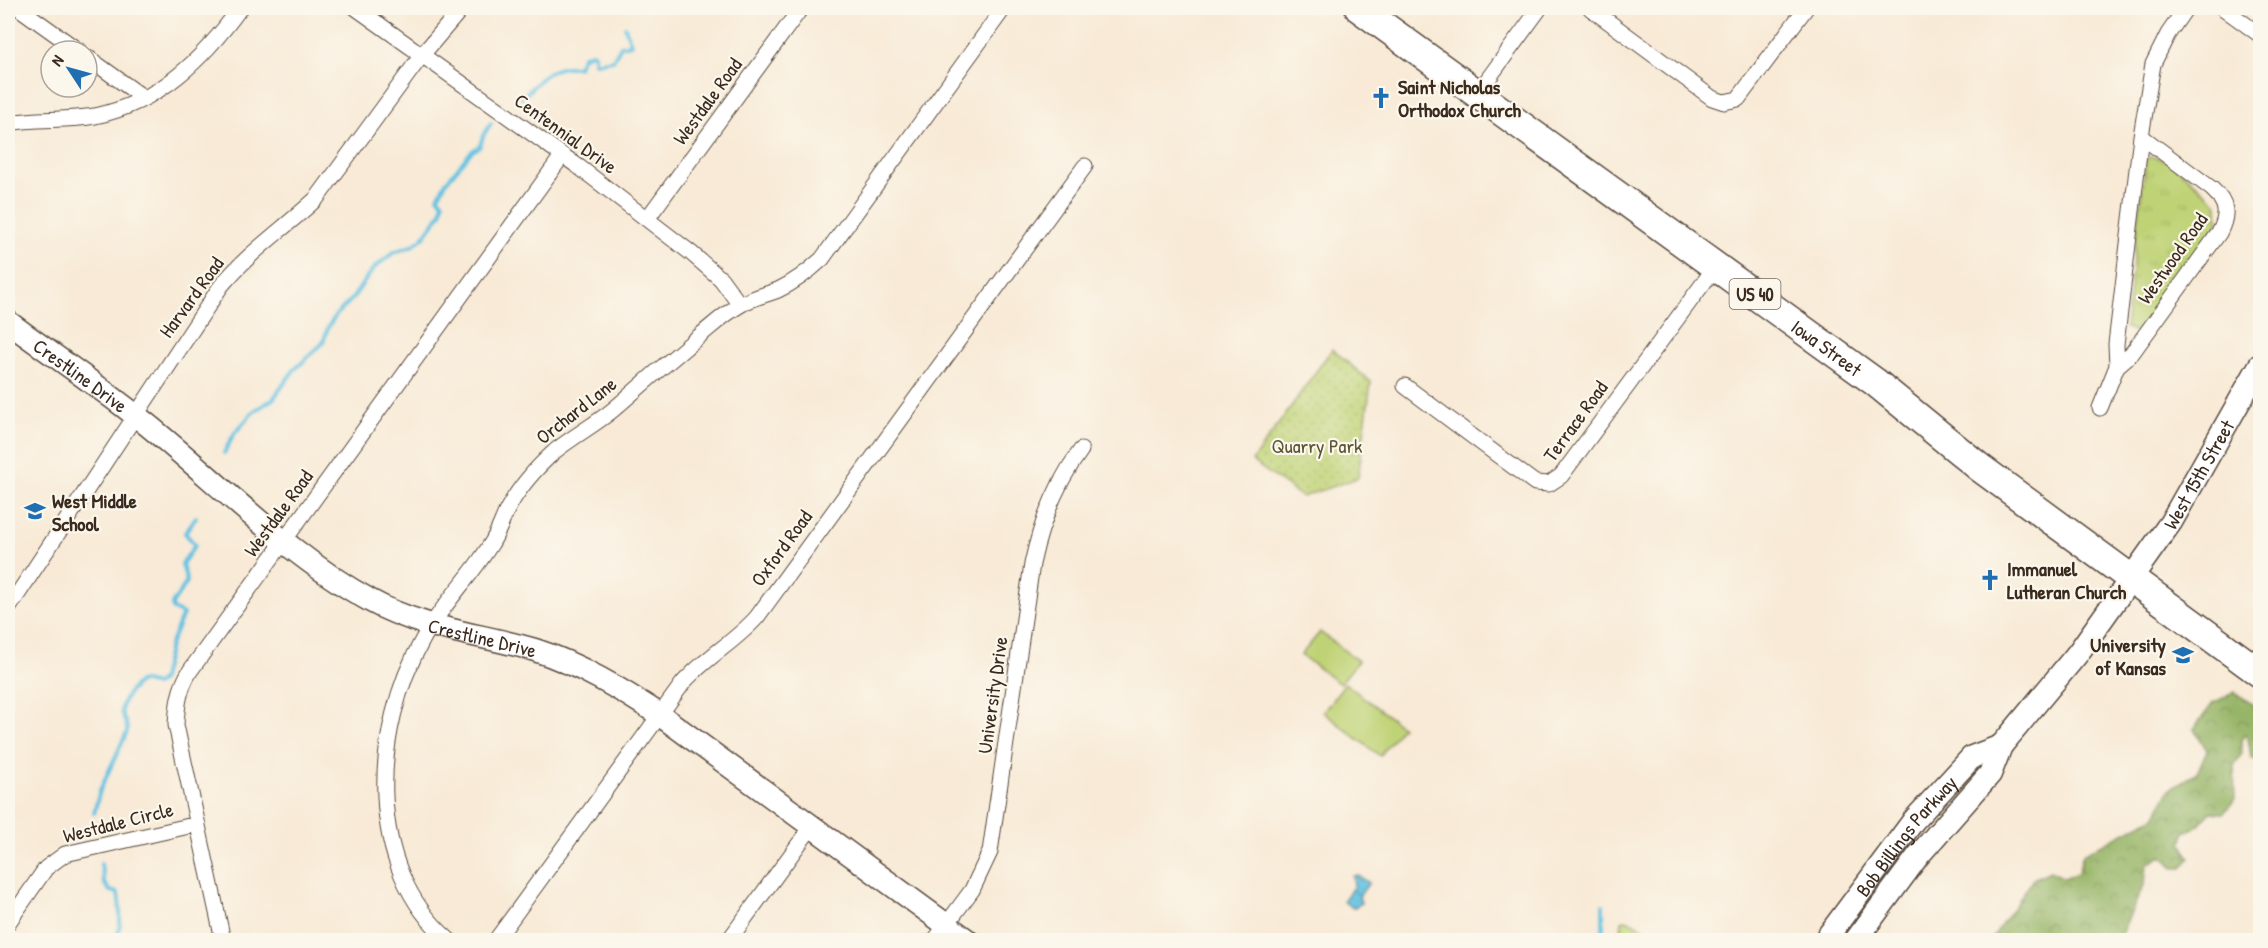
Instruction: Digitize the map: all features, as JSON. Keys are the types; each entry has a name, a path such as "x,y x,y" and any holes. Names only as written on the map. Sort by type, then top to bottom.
{"highway":[{"name":"Iowa Street","path":"1359,8 1875,382 1979,467 2260,673"}],"street":[{"path":"20,8 63,39"},
{"path":"8,123 97,115 144,98 177,79 192,65 219,36 240,8"},
{"name":"Centennial Drive","path":"356,8 647,219 710,269 730,290 740,305"},
{"name":"Harvard Road","path":"8,609 221,286 254,251 317,198 422,55 462,8"},
{"name":"Westdale Road","path":"647,219 801,8"},
{"name":"Orchard Lane","path":"449,940 430,923 408,889 394,856 386,808 386,759 395,709 420,644 490,546 516,494 540,465 556,450 612,410 639,385 740,305 793,282 822,259 1004,8"},
{"path":"1477,94 1540,8"},
{"path":"1590,8 1712,98 1730,101 1738,99 1806,8"},
{"name":"Westwood Road","path":"2100,408 2117,366 2117,331 2141,136 2153,64 2168,34 2186,8"},
{"path":"2223,8 2260,35"},
{"path":"99,66 144,98"},
{"name":"Westwood Road","path":"2117,366 2132,353 2219,233 2226,213 2226,205 2221,197 2141,136"},
{"name":"Westdale Road","path":"223,940 176,725 182,684 562,156"},
{"name":"Oxford Road","path":"496,940 693,672 717,650 747,628 757,617 1085,166"},
{"name":"Terrace Road","path":"1405,386 1535,483 1549,484 1561,476 1716,266"},
{"name":"Crestline Drive","path":"8,322 135,416 284,541 353,591 392,611 433,625 525,648 555,658 631,696 812,826 941,933 967,940"},
{"name":"Westwood Road","path":"2117,331 2136,337 2145,333"},
{"name":"West 15th Street","path":"2131,578 2183,504 2260,365"},
{"name":"University Drive","path":"941,933 972,890 990,852 1038,536 1054,492 1081,450"},
{"name":"Bob Billings Parkway","path":"1856,940 1918,856 1990,774 2001,746 2056,681 2131,578"},
{"name":"Bob Billings Parkway","path":"1825,940 1914,820 1972,757 2001,746"},
{"name":"Westdale Circle","path":"8,923 46,868 65,854 198,824"},
{"path":"729,940 812,826"}],"green space":[{"path":"2146,158 2158,158 2176,168 2218,204 2218,223 2142,328 2133,331 2125,328"},
{"name":"Quarry Park","path":"1332,349 1371,382 1358,478 1302,497 1252,461"},
{"path":"1320,632 1358,661 1340,684 1301,655"},
{"path":"1345,683 1402,727 1380,756 1323,712"},
{"path":"2235,692 2260,710 2260,762 2251,757 2245,734 2241,740 2242,753 2234,766 2235,799 2224,813 2211,812 2197,827 2185,832 2181,843 2190,858 2182,868 2174,868 2162,856 2147,864 2145,883 2118,940 1991,940 2033,879 2050,871 2064,878 2078,873 2083,854 2155,817 2169,790 2197,773 2207,750 2194,729 2213,703"},
{"path":"1624,920 1640,926 1650,940 1620,940"}],"water":[{"path":"1353,876 1359,876 1369,883 1359,896 1361,903 1353,908 1343,901 1354,886"}],"waterway":[{"path":"522,98 546,74 559,68 578,67 583,56 592,53 595,56 595,63 613,60 621,46 631,44 625,27"},
{"path":"224,453 234,434 254,411 273,399 294,370 323,343 328,327 336,315 352,299 373,269 394,252 412,246 423,238 441,213 443,203 438,197 446,182 471,152 480,146 491,123"},
{"path":"94,813 100,790 127,732 127,725 122,714 124,700 141,681 156,685 162,679 170,645 183,614 173,609 172,604 187,582 182,564 195,545 185,533 196,517"},
{"path":"101,864 104,883 110,891 118,893 120,924 115,940"},
{"path":"1603,905 1603,940"}],"place":[{"name":"Saint Nicholas Orthodox Church","path":"1381,98"},
{"name":"West Middle School","path":"35,511"},
{"name":"Immanuel Lutheran Church","path":"1990,580"},
{"name":"University of Kansas","path":"2183,655"}]}
